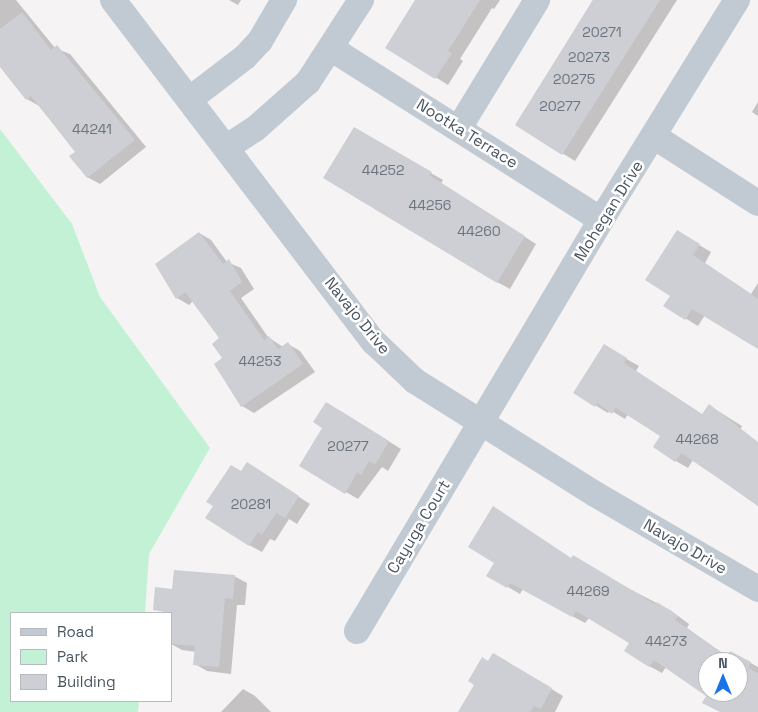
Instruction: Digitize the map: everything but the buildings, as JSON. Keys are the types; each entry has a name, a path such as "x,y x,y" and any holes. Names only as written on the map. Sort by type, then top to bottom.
{"street":[{"name":"Navajo Drive","path":"113,0 374,342 415,381 481,423 758,589"},
{"path":"190,99 245,57 260,41 284,0"},
{"path":"227,147 255,130 308,82 332,50 362,0"},
{"path":"459,128 538,0"},
{"name":"Mohegan Drive","path":"481,423 601,220 655,137 737,0"},
{"name":"Nootka Terrace","path":"332,50 459,128 601,220"},
{"path":"655,137 758,203"},
{"name":"Cayuga Court","path":"357,630 481,423"}],"green space":[{"path":"0,129 72,224 100,297 210,448 149,554 145,612 10,612 10,702 139,702 138,712 0,712"}]}
